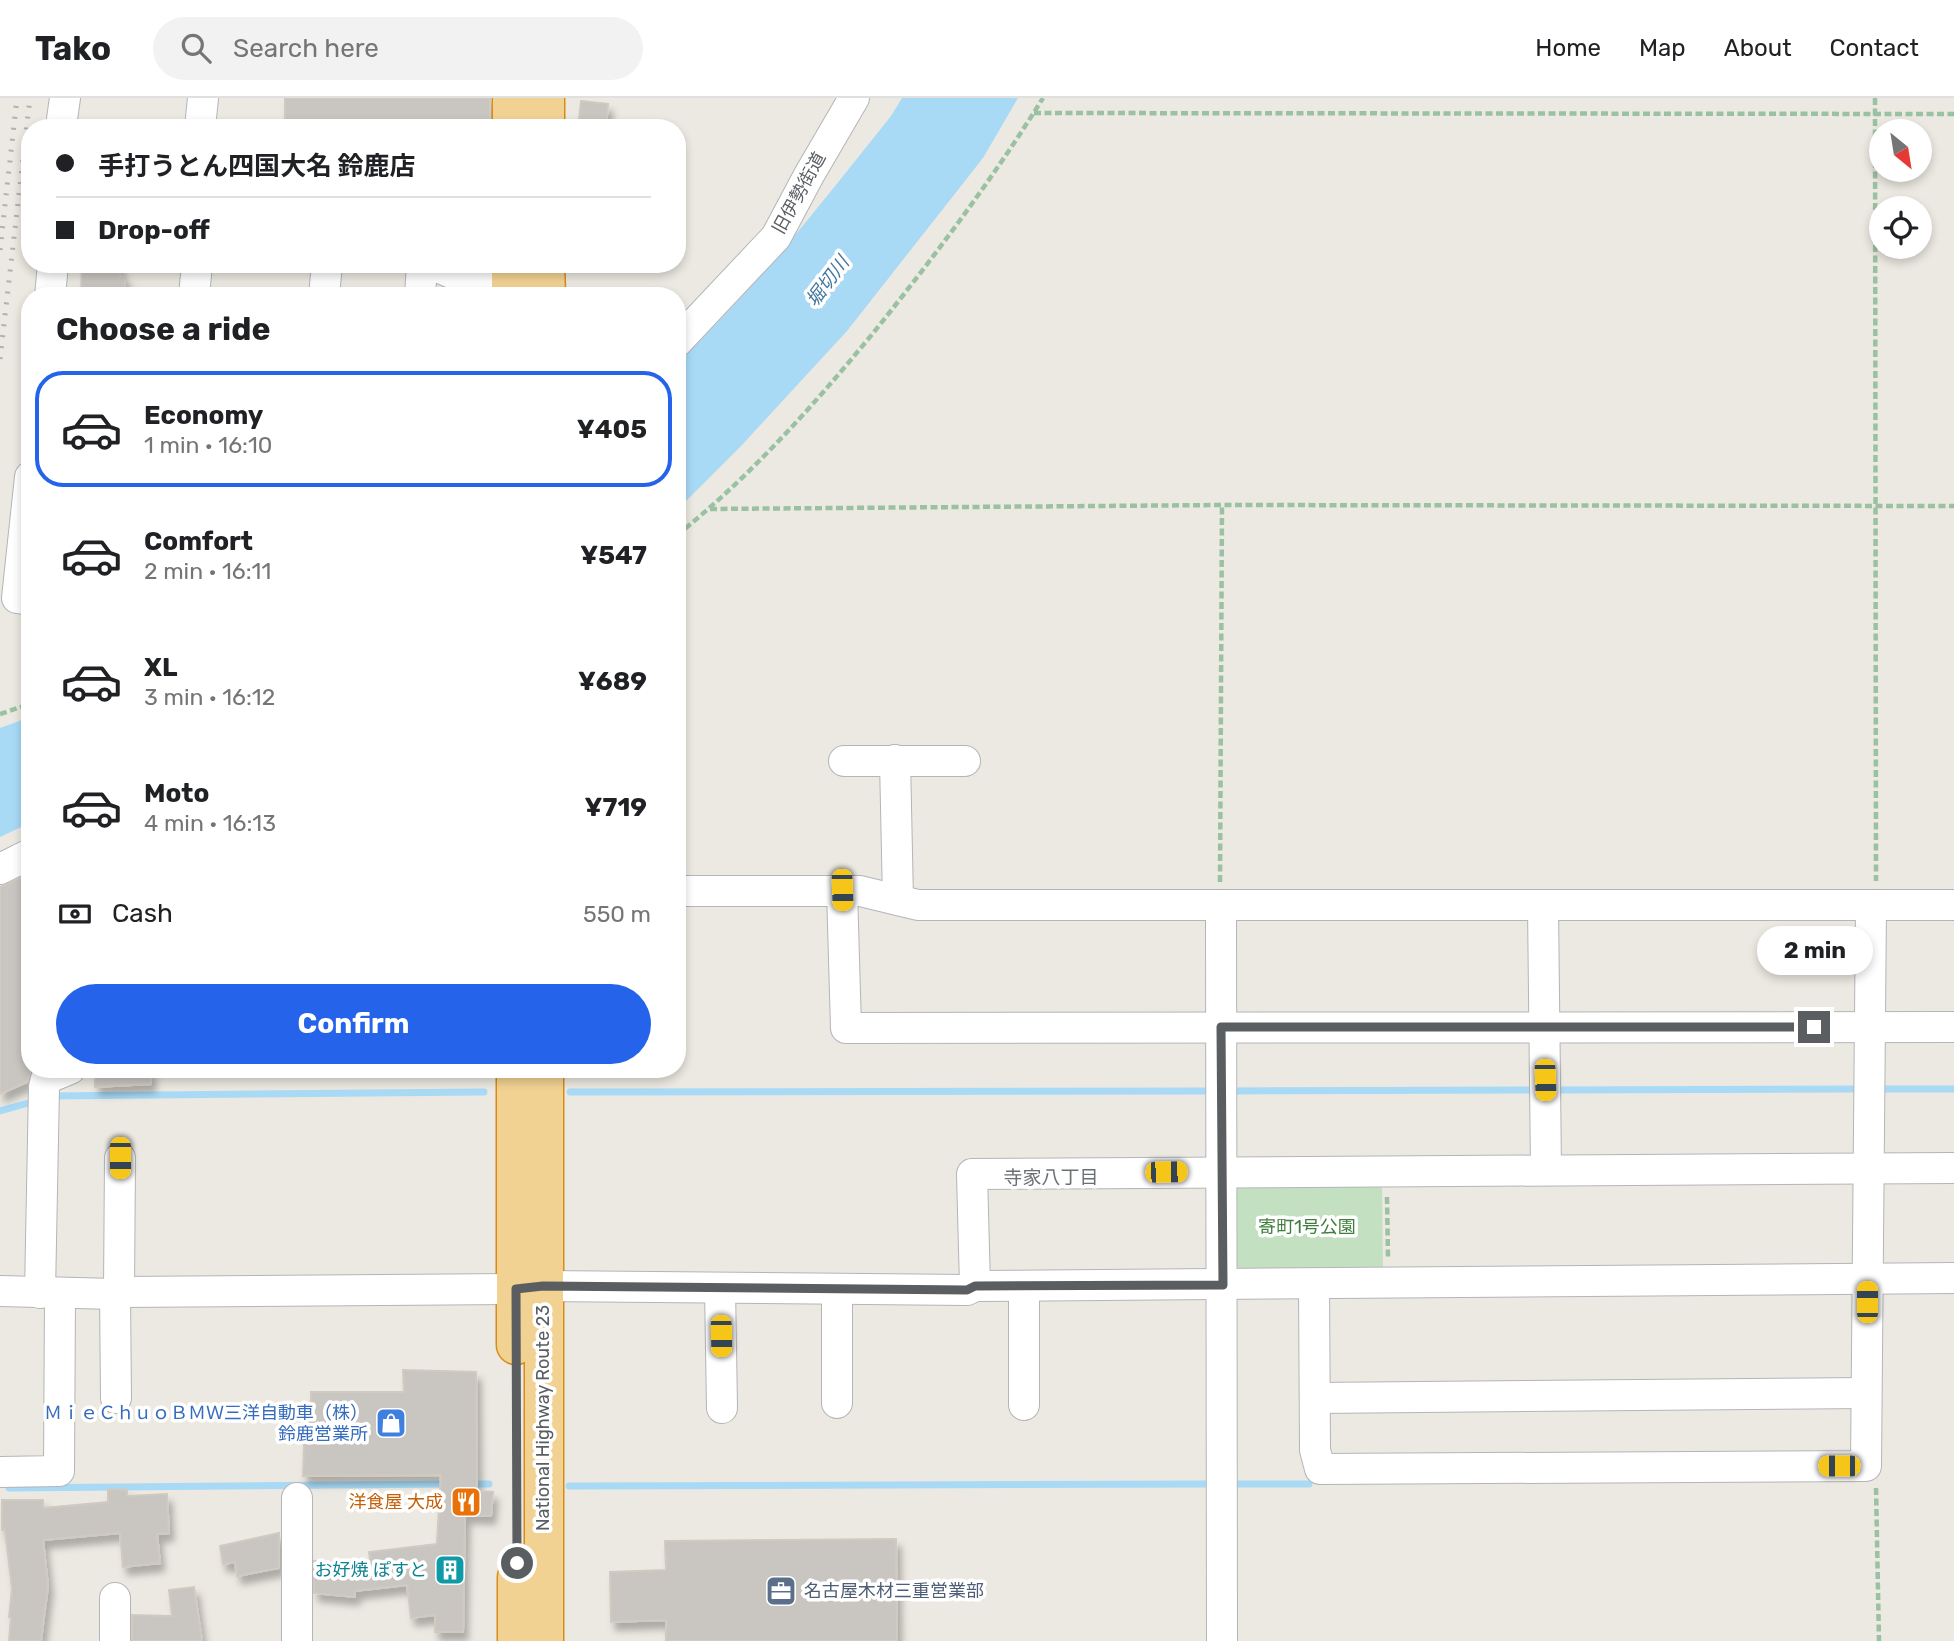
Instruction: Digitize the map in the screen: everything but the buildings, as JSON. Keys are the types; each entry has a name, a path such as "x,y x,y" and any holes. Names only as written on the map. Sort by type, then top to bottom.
{"highway":[{"path":"512,98 512,119"},
{"path":"545,98 545,119"},
{"name":"National Highway Route 23","path":"517,1078 529,1287 544,1641"},
{"name":"National Highway Route 23","path":"517,1641 529,1287 543,1078"}],"street":[{"path":"62,119 65,98"},
{"path":"201,119 203,98"},
{"name":"旧伊勢街道","path":"686,332 776,237 854,98"},
{"path":"441,287 471,274"},
{"path":"21,561 17,598 21,599"},
{"path":"895,760 898,900"},
{"path":"844,761 965,761"},
{"path":"0,869 21,858"},
{"path":"842,890 846,1028 1954,1027"},
{"path":"686,891 860,891 918,905 1954,905"},
{"path":"1221,905 1222,1641"},
{"path":"1314,1284 1315,1450 1320,1469 1866,1466 1868,1027 1874,905"},
{"path":"1543,906 1546,1170"},
{"path":"0,1472 59,1471 44,1098 46,1079 48,1078"},
{"path":"116,1398 120,1158"},
{"path":"975,1286 972,1174 1954,1168"},
{"path":"0,1291 50,1294 529,1287 967,1290 975,1286 1954,1278"},
{"path":"1024,1287 1024,1405"},
{"path":"720,1288 722,1408"},
{"path":"837,1289 837,1403"},
{"path":"1316,1398 1866,1394"},
{"path":"297,1498 297,1641"},
{"path":"115,1598 115,1641"}],"path":[{"path":"686,529 754,468 857,352 934,255 1010,149 1042,98"},
{"path":"1874,905 1875,98"},
{"path":"1034,113 1954,114"},
{"path":"710,509 1222,505 1954,506"},
{"path":"1221,905 1222,505"},
{"path":"0,714 21,707"},
{"path":"1387,1171 1388,1284"},
{"path":"1866,1466 1876,1474 1879,1641"}],"green space":[{"name":"寄町1号公園","path":"1242,1179 1382,1180 1383,1274 1243,1273 1232,1260 1230,1192"}],"water":[{"name":"堀切川","path":"902,98 1018,98 983,158 847,331 742,445 686,501 686,354 734,305 788,243 891,116"},
{"path":"21,720 21,827 0,837 0,728"}],"waterway":[{"path":"1552,1090 1862,1089"},
{"path":"1878,1089 1954,1089"},
{"path":"1227,1091 1537,1090"},
{"path":"570,1092 1215,1091"},
{"path":"51,1096 484,1092"},
{"path":"0,1111 36,1101"},
{"path":"9,1488 450,1484"},
{"path":"468,1484 489,1484"},
{"path":"569,1486 1213,1484"},
{"path":"1229,1484 1309,1484"}],"railway":[{"path":"0,250 17,98"},
{"path":"28,119 30,98"},
{"path":"0,359 21,176"}],"place":[{"name":"ＭｉｅＣｈｕｏＢＭＷ三洋自動車（株） 鈴鹿営業所","path":"391,1423"},
{"name":"洋食屋 大成","path":"466,1502"},
{"name":"お好焼 ぽすと","path":"450,1570"},
{"name":"名古屋木材三重営業部","path":"781,1591"}],"district":[{"name":"寺家八丁目","path":"1051,1177"}],"route":[{"path":"517,1563 516,1289 543,1286 967,1290 975,1286 1223,1285 1221,1027 1814,1027"}]}
